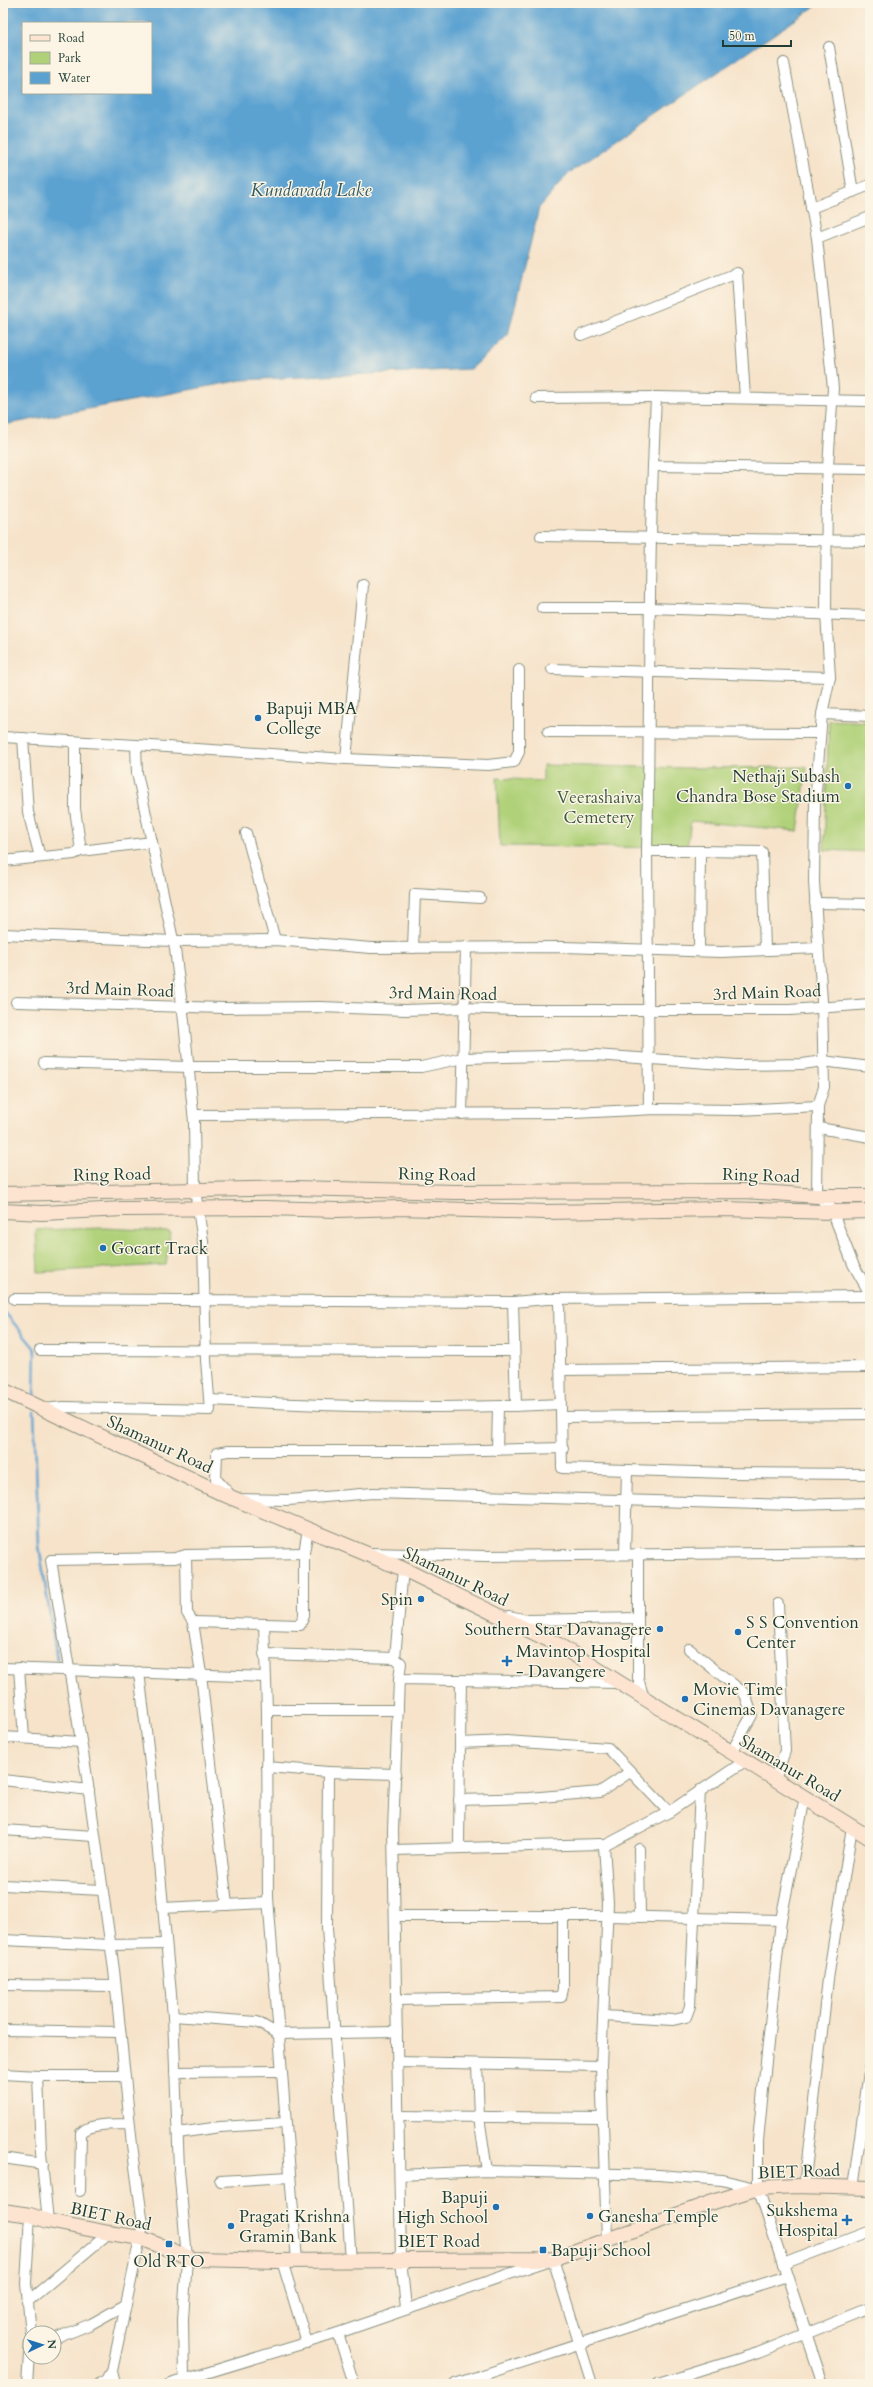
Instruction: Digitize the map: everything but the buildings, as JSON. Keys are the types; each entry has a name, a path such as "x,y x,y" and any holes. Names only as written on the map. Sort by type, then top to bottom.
{"main road":[{"name":"Ring Road","path":"3,1194 294,1188 455,1192 648,1193 704,1191 817,1196 870,1196"},
{"name":"Ring Road","path":"3,1212 400,1208 546,1212 722,1209 832,1212 870,1211"},
{"name":"Shamanur Road","path":"3,1390 234,1499 402,1569 490,1613 557,1644 870,1838"},
{"name":"BIET Road","path":"3,2211 30,2215 48,2221 141,2238 187,2258 282,2261 553,2259 607,2239 758,2188 797,2186 804,2188 870,2188"}],"street":[{"path":"829,47 853,192"},
{"path":"14,1299 513,1302 870,1295 853,1264 830,1206 817,1196 819,1128 818,1106 824,1087 822,1006 815,903 815,804 822,714 830,677 826,614 828,539 827,467 833,388 817,238 784,63"},
{"path":"811,208 870,185"},
{"path":"817,238 870,217"},
{"path":"581,336 737,273 745,398"},
{"path":"536,398 656,397 870,401"},
{"path":"649,1110 647,850 650,732 650,538 656,397"},
{"path":"653,466 827,467 870,469"},
{"path":"541,536 828,539 870,541"},
{"path":"346,760 363,585"},
{"path":"542,608 650,608 870,616"},
{"path":"552,669 650,670 830,677"},
{"path":"3,737 346,760 488,765 514,762 519,752 519,670"},
{"path":"822,714 870,716"},
{"path":"548,732 820,733"},
{"path":"23,738 28,812 40,857"},
{"path":"75,742 75,809 81,851"},
{"path":"38,1406 210,1410 206,1350 203,1242 196,1210 194,1115 189,1067 174,941 137,773 136,746"},
{"path":"246,833 275,940"},
{"path":"3,861 74,854 81,851 152,842"},
{"path":"647,850 762,852 765,950"},
{"path":"699,951 700,851"},
{"path":"413,948 415,894 480,898"},
{"path":"815,903 870,904"},
{"path":"3,934 174,941 275,940 370,948 466,947 699,951 818,948"},
{"path":"462,1114 466,947"},
{"name":"3rd Main Road","path":"16,1002 182,1007 406,1010 465,1008 512,1010 790,1010 822,1006 870,1004"},
{"path":"44,1064 189,1067 421,1067 463,1058 596,1055 737,1065 803,1064 823,1061 870,1067"},
{"path":"194,1115 574,1113 649,1110 738,1110 818,1106"},
{"path":"819,1128 870,1137"},
{"path":"559,1300 561,1370 560,1404 563,1448 562,1468 870,1474"},
{"path":"513,1302 516,1406"},
{"path":"40,1350 514,1352"},
{"path":"561,1370 870,1367"},
{"path":"210,1400 319,1405 498,1407 560,1404"},
{"path":"497,1450 498,1407"},
{"path":"562,1417 870,1414"},
{"path":"563,1448 497,1450 228,1451 217,1453 216,1479 234,1499 288,1500 373,1493 627,1499 792,1505 870,1503"},
{"path":"625,1554 627,1470"},
{"path":"193,1622 300,1625 304,1616 304,1553 308,1529"},
{"path":"361,1552 485,1556 870,1552"},
{"path":"98,2384 107,2380 112,2371 143,2224 124,2076 110,1945 81,1742 51,1560 175,1558 186,1555 304,1553"},
{"path":"638,1554 638,1678 644,1699"},
{"path":"186,1555 187,1614 193,1622 201,1674 227,1904"},
{"path":"395,1658 402,1569"},
{"path":"775,1779 785,1751 778,1604"},
{"path":"490,1613 527,1620 638,1618"},
{"path":"264,1624 267,1710 268,1902 280,2071 297,2261"},
{"path":"689,1649 745,1694 752,1715 731,1753"},
{"path":"264,1654 395,1658 401,1663 399,1679 394,1850 401,2259 406,2308"},
{"path":"3,1668 265,1677"},
{"path":"19,1668 24,1738"},
{"path":"139,1672 150,1764 173,2016 178,2133 187,2258 183,2320 184,2380"},
{"path":"399,1679 618,1683"},
{"path":"459,1848 461,1681"},
{"path":"267,1710 398,1710"},
{"path":"3,1737 81,1742"},
{"path":"460,1743 506,1741 608,1748 669,1812"},
{"path":"394,1850 600,1844 604,1846 669,1812 745,1761"},
{"path":"267,1768 396,1774"},
{"path":"328,1772 327,1928 351,2261"},
{"path":"460,1800 529,1798 600,1792 630,1772"},
{"path":"3,1780 88,1790"},
{"path":"603,2016 673,2020 686,2017 690,2006 700,1790"},
{"path":"806,1797 781,1920 762,2090 758,2141 758,2188 823,2384"},
{"path":"804,2188 828,1979 852,1827"},
{"path":"3,1830 94,1836"},
{"path":"604,1846 608,1916 601,2066 607,2239"},
{"path":"638,1849 640,1917"},
{"path":"3,1886 102,1890"},
{"path":"162,1908 268,1902"},
{"path":"395,1916 608,1916 781,1920"},
{"path":"396,2000 561,1997 563,1989 563,1916"},
{"path":"3,1940 110,1945 166,1944"},
{"path":"3,1985 115,1986"},
{"path":"173,2016 257,2022 278,2034 397,2032"},
{"path":"3,2030 119,2032"},
{"path":"397,2062 601,2066"},
{"path":"477,2064 479,2117 487,2171"},
{"path":"853,2188 870,2064"},
{"path":"175,2072 280,2071"},
{"path":"3,2074 38,2076 124,2076"},
{"path":"38,2076 48,2221"},
{"path":"398,2116 602,2118"},
{"path":"178,2133 220,2127 285,2123"},
{"path":"80,2191 81,2133 85,2129 92,2127 130,2124"},
{"path":"3,2158 43,2164"},
{"path":"400,2175 487,2171 604,2175 659,2175 722,2180 758,2188"},
{"path":"220,2181 290,2177"},
{"path":"30,2215 27,2302 30,2325"},
{"path":"783,2264 870,2231"},
{"path":"27,2302 109,2233"},
{"path":"170,2384 308,2343 406,2308 553,2259 592,2384"},
{"path":"282,2261 308,2343"},
{"path":"455,2384 787,2276"},
{"path":"62,2336 91,2324 125,2306"},
{"path":"658,2384 758,2352 870,2308"},
{"path":"338,2333 354,2384"},
{"path":"27,2384 28,2365"},
{"path":"112,2371 115,2384"}],"green space":[{"name":"Nethaji Subash Chandra Bose Stadium","path":"829,720 870,722 870,852 824,850"},
{"name":"Veerashaiva Cemetery","path":"543,765 690,768 807,767 798,831 691,821 687,848 500,846 497,778 543,781"},
{"name":"Gocart Track","path":"104,1228 170,1231 166,1265 38,1272 36,1230"}],"water":[{"name":"Kundavada Lake","path":"3,3 820,3 568,174 539,208 508,335 471,369 242,380 3,425"}],"waterway":[{"path":"3,1310 35,1349 34,1400"},
{"path":"34,1411 39,1546 57,1659"}],"place":[{"name":"Bapuji MBA College","path":"258,718"},
{"name":"Nethaji Subash Chandra Bose Stadium","path":"848,786"},
{"name":"Gocart Track","path":"103,1248"},
{"name":"Spin","path":"421,1599"},
{"name":"Southern Star Davanagere","path":"660,1629"},
{"name":"S S Convention Center","path":"738,1632"},
{"name":"Mavintop Hospital - Davangere","path":"507,1661"},
{"name":"Movie Time Cinemas Davanagere","path":"685,1699"},
{"name":"Bapuji High School","path":"496,2207"},
{"name":"Ganesha Temple","path":"590,2216"},
{"name":"Sukshema Hospital","path":"847,2220"},
{"name":"Pragati Krishna Gramin Bank","path":"231,2226"},
{"name":"Old RTO","path":"169,2244"},
{"name":"Bapuji School","path":"543,2250"}]}
